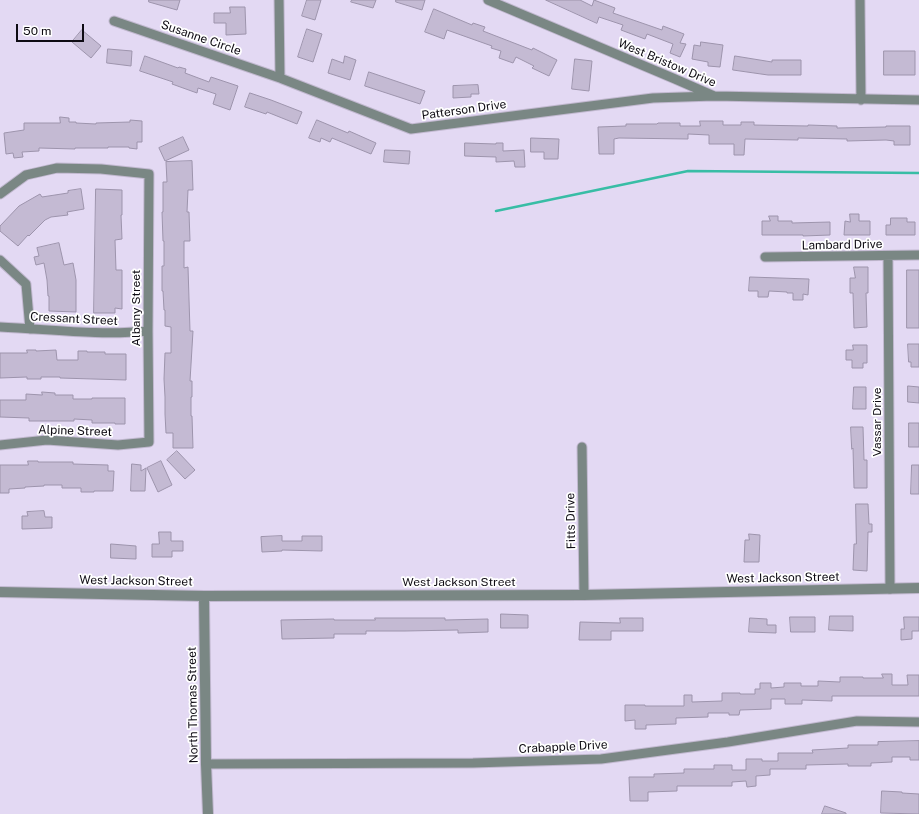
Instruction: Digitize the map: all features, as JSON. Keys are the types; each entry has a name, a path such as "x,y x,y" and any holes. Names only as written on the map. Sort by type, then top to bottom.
{"street":[{"path":"279,0 280,78"},
{"name":"West Bristow Drive","path":"488,0 714,96 919,100"},
{"path":"860,0 861,100"},
{"name":"Susanne Circle","path":"114,21 280,78"},
{"name":"Patterson Drive","path":"280,78 411,129 653,98 714,96"},
{"name":"Albany Street","path":"0,194 26,175 57,168 101,169 149,174 149,442"},
{"name":"Lambard Drive","path":"765,257 919,255"},
{"name":"Vassar Drive","path":"888,256 890,589"},
{"path":"0,260 26,284 30,328"},
{"name":"Cressant Street","path":"0,327 88,333 127,333 148,331"},
{"name":"Alpine Street","path":"0,445 47,440 118,445 149,442"},
{"name":"Fitts Drive","path":"582,447 584,595"},
{"name":"West Jackson Street","path":"0,592 204,596 584,595 919,588"},
{"name":"North Thomas Street","path":"204,596 208,814"},
{"name":"Crabapple Drive","path":"206,764 473,763 601,759 728,742 857,721 919,722"}],"building":[{"path":"149,0 180,0 177,10 149,2"},
{"path":"307,0 321,0 315,20 302,16"},
{"path":"352,0 376,0 373,8 351,2"},
{"path":"396,0 425,0 422,10 396,2"},
{"path":"546,0 580,0 592,6 594,0 615,8 613,13 662,30 663,26 684,34 680,43 686,44 680,57 670,53 673,44 647,34 645,39 621,30 623,25 599,17 597,23"},
{"path":"230,7 245,7 246,34 226,35 226,23 214,23 214,13 230,13"},
{"path":"434,9 472,25 473,23 485,27 483,31 532,50 533,48 557,60 549,76 532,68 534,66 516,57 513,63 499,58 501,51 491,48 492,46 447,30 444,39 425,32"},
{"path":"307,29 322,34 313,62 298,57"},
{"path":"82,30 101,46 91,58 72,42"},
{"path":"701,42 723,45 720,67 708,66 708,62 692,59 694,45 700,46"},
{"path":"108,49 132,51 131,66 107,63"},
{"path":"884,51 915,51 915,75 884,75"},
{"path":"145,56 178,68 186,69 185,73 209,82 211,77 238,86 230,110 213,104 216,94 198,88 197,93 172,84 173,82 140,71"},
{"path":"345,56 356,60 350,80 328,73 332,59 343,63"},
{"path":"735,56 772,62 772,60 801,60 801,75 768,75 733,70"},
{"path":"575,59 592,61 589,91 572,89"},
{"path":"369,72 425,91 420,104 365,86"},
{"path":"478,85 479,94 471,94 471,97 453,98 453,86"},
{"path":"250,93 302,112 297,124 267,112 266,114 245,107"},
{"path":"60,117 69,118 69,122 96,124 130,122 130,120 142,121 142,142 137,142 137,149 129,147 75,149 39,148 39,151 22,152 23,157 14,158 13,153 6,154 4,133 24,130 24,123 60,123"},
{"path":"317,120 348,133 349,131 376,143 371,154 332,138 330,142 321,138 320,142 309,138"},
{"path":"700,121 723,121 723,125 741,125 741,122 754,122 754,125 837,126 837,128 910,126 910,145 894,145 894,141 886,140 847,141 847,139 798,138 798,140 745,139 744,155 734,155 734,144 709,144 709,135 688,134 688,139 614,139 614,154 599,154 598,127 658,123 680,123 680,126 700,126"},
{"path":"183,137 189,150 165,161 159,148"},
{"path":"531,138 559,139 558,159 544,159 544,152 531,152"},
{"path":"465,143 503,143 503,151 524,150 525,167 515,167 514,161 496,162 496,157 465,156"},
{"path":"385,150 410,151 409,164 384,162"},
{"path":"192,161 193,190 188,190 187,212 189,212 190,241 184,241 184,268 188,267 190,331 193,331 190,381 192,381 191,416 193,448 173,448 173,433 166,433 165,414 165,353 171,353 171,327 165,326 165,310 162,291 162,266 164,266 162,212 163,182 167,182 166,162"},
{"path":"81,189 84,209 67,212 68,215 51,217 45,220 18,246 0,231 0,226 19,206 40,194 42,197 68,193 68,191"},
{"path":"96,189 122,190 122,239 115,240 116,270 122,270 122,309 115,308 115,313 94,313"},
{"path":"850,214 859,214 859,221 870,221 870,235 844,235 845,221 850,222"},
{"path":"769,216 778,216 778,221 792,221 792,223 830,222 830,235 762,235 762,221 770,221"},
{"path":"891,218 907,218 907,222 915,222 915,235 886,235 886,225 890,225"},
{"path":"59,243 64,265 73,263 76,280 76,312 49,311 49,296 44,263 36,265 34,257 39,256 37,248"},
{"path":"854,267 868,267 868,293 866,293 867,327 854,328 853,293 850,293 850,278 855,278"},
{"path":"907,270 919,270 919,328 907,328"},
{"path":"750,277 809,279 808,295 803,294 803,300 793,300 793,293 769,291 768,297 758,297 758,291 749,291"},
{"path":"908,344 919,344 919,367 911,367 911,362 909,362"},
{"path":"853,345 867,345 867,363 863,363 863,368 852,368 852,360 846,360 846,350 853,350"},
{"path":"27,350 56,350 57,360 78,360 78,351 105,352 105,354 126,354 126,380 60,377 41,377 41,379 27,379 27,377 0,378 0,353 27,353"},
{"path":"908,386 919,387 919,403 908,402"},
{"path":"854,387 866,387 866,409 853,409"},
{"path":"42,392 55,393 55,395 73,395 73,399 125,398 125,424 92,423 92,420 74,419 74,421 29,421 29,418 0,417 0,400 26,400 26,394 42,395"},
{"path":"909,423 919,423 919,447 909,447"},
{"path":"851,427 863,427 864,460 867,460 867,488 854,488"},
{"path":"177,451 195,470 185,479 167,460"},
{"path":"28,461 73,462 73,464 108,465 108,471 114,471 113,491 81,492 81,488 62,488 62,485 44,485 9,489 9,493 0,493 0,465 28,465"},
{"path":"161,461 172,485 158,492 147,468"},
{"path":"132,464 141,465 141,471 146,468 145,491 131,491"},
{"path":"912,465 919,465 919,494 911,494"},
{"path":"856,504 868,504 869,524 872,524 872,532 868,532 867,571 853,570 854,544 856,544"},
{"path":"44,511 45,517 52,517 52,528 22,529 22,516 28,516 27,512"},
{"path":"159,532 171,532 171,541 183,541 183,551 172,551 172,557 152,557 152,544 159,544"},
{"path":"749,534 760,535 759,562 744,562 745,540 749,540"},
{"path":"282,536 282,541 302,541 302,536 322,536 322,551 282,550 262,552 261,537"},
{"path":"111,544 136,546 136,559 111,558"},
{"path":"501,614 528,615 528,628 501,628"},
{"path":"830,616 853,616 853,631 829,630"},
{"path":"790,617 815,617 815,632 791,632"},
{"path":"904,617 919,617 919,631 912,631 912,639 901,640 901,629 904,629"},
{"path":"375,618 445,618 445,620 488,619 488,632 458,633 458,630 366,631 366,634 334,634 334,638 282,639 281,620 375,620"},
{"path":"620,618 643,618 643,631 611,631 611,640 579,640 580,622 620,623"},
{"path":"750,618 767,619 767,625 776,625 776,633 749,632"},
{"path":"882,674 892,674 892,685 908,685 907,675 919,675 919,696 832,696 832,701 802,700 802,704 785,704 785,699 771,699 771,709 740,710 739,715 729,715 729,713 708,713 708,717 676,718 676,724 646,725 646,729 635,729 635,720 625,721 625,705 684,706 684,695 692,695 692,702 722,701 722,693 755,694 755,689 760,689 760,683 771,683 771,688 784,687 784,683 801,683 801,686 818,686 818,681 840,682 840,677 883,678"},
{"path":"919,741 919,760 910,760 910,757 892,757 892,762 871,763 871,766 848,766 848,764 806,765 806,769 770,769 770,775 756,776 756,786 747,787 746,781 732,782 732,786 677,786 677,791 648,792 648,801 630,801 629,777 654,777 654,774 684,773 684,769 714,769 714,765 732,765 732,770 746,770 746,759 778,761 778,753 813,753 812,750 848,748 848,745 878,745 878,742"},
{"path":"882,791 919,794 919,814 881,813"},
{"path":"825,806 846,813 846,814 822,814"}],"waterway":[{"path":"496,211 688,171 919,173"}]}
